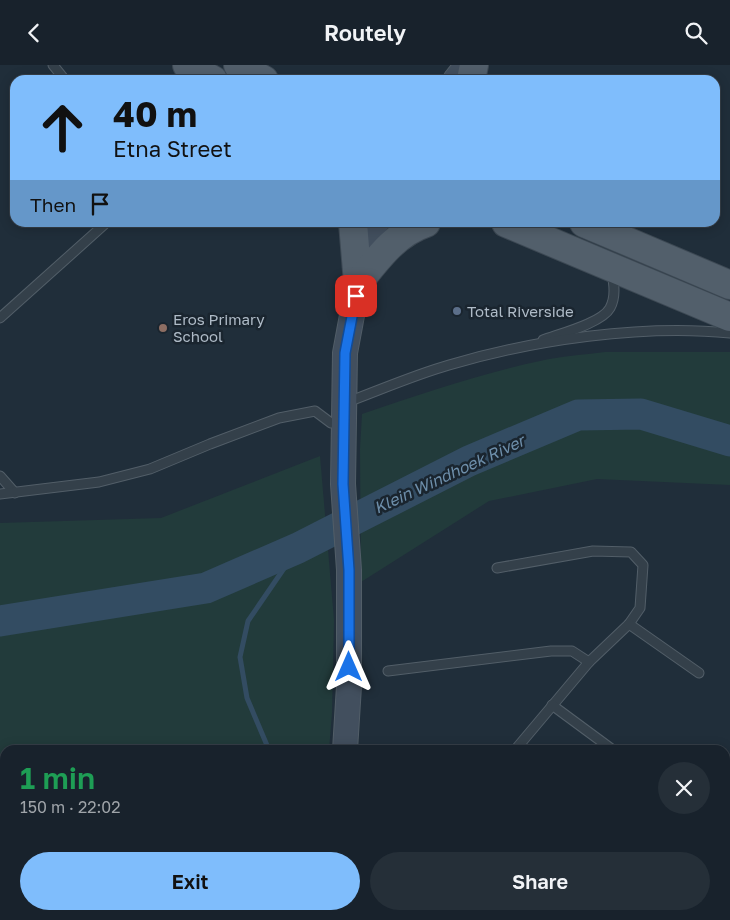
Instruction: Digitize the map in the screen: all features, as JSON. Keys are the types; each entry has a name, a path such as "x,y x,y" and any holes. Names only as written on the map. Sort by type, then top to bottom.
{"main road":[{"path":"187,65 204,75"},
{"path":"238,65 255,75"},
{"path":"353,227 358,283"},
{"path":"358,283 384,250 400,236 418,227"},
{"path":"516,227 730,317"},
{"path":"593,227 730,285"}],"street":[{"path":"458,75 467,65"},
{"path":"345,745 349,687 349,570 343,484 345,353 358,283 375,227"}],"lane":[{"path":"53,65 61,75"},
{"path":"0,318 102,227"},
{"path":"344,403 449,365 528,345 598,319 610,308 615,287 611,267"},
{"path":"528,345 622,333 704,331 730,333"},
{"path":"0,494 99,482 150,469 279,418 315,411 331,423"},
{"path":"0,476 15,493"},
{"path":"497,567 593,551 631,552 642,565 640,608 630,624 589,662 519,745"},
{"path":"630,624 698,673"},
{"path":"388,671 551,651 572,651 589,662"},
{"path":"552,705 606,745"}],"green space":[{"path":"605,352 730,352 730,485 597,479 489,501 361,582 360,449 362,414 450,385 517,366 556,358"},
{"path":"320,456 334,620 329,745 0,745 0,523 161,518"}],"waterway":[{"name":"Klein Windhoek River","path":"0,621 206,588 298,548 469,461 578,415 641,414 730,441"},
{"path":"267,745 247,698 240,657 248,621 298,548"}],"place":[{"name":"Total Riverside","path":"457,311"},
{"name":"Eros Primary School","path":"163,328"}],"route":[{"path":"349,667 349,570 343,484 345,353 356,296"}]}
